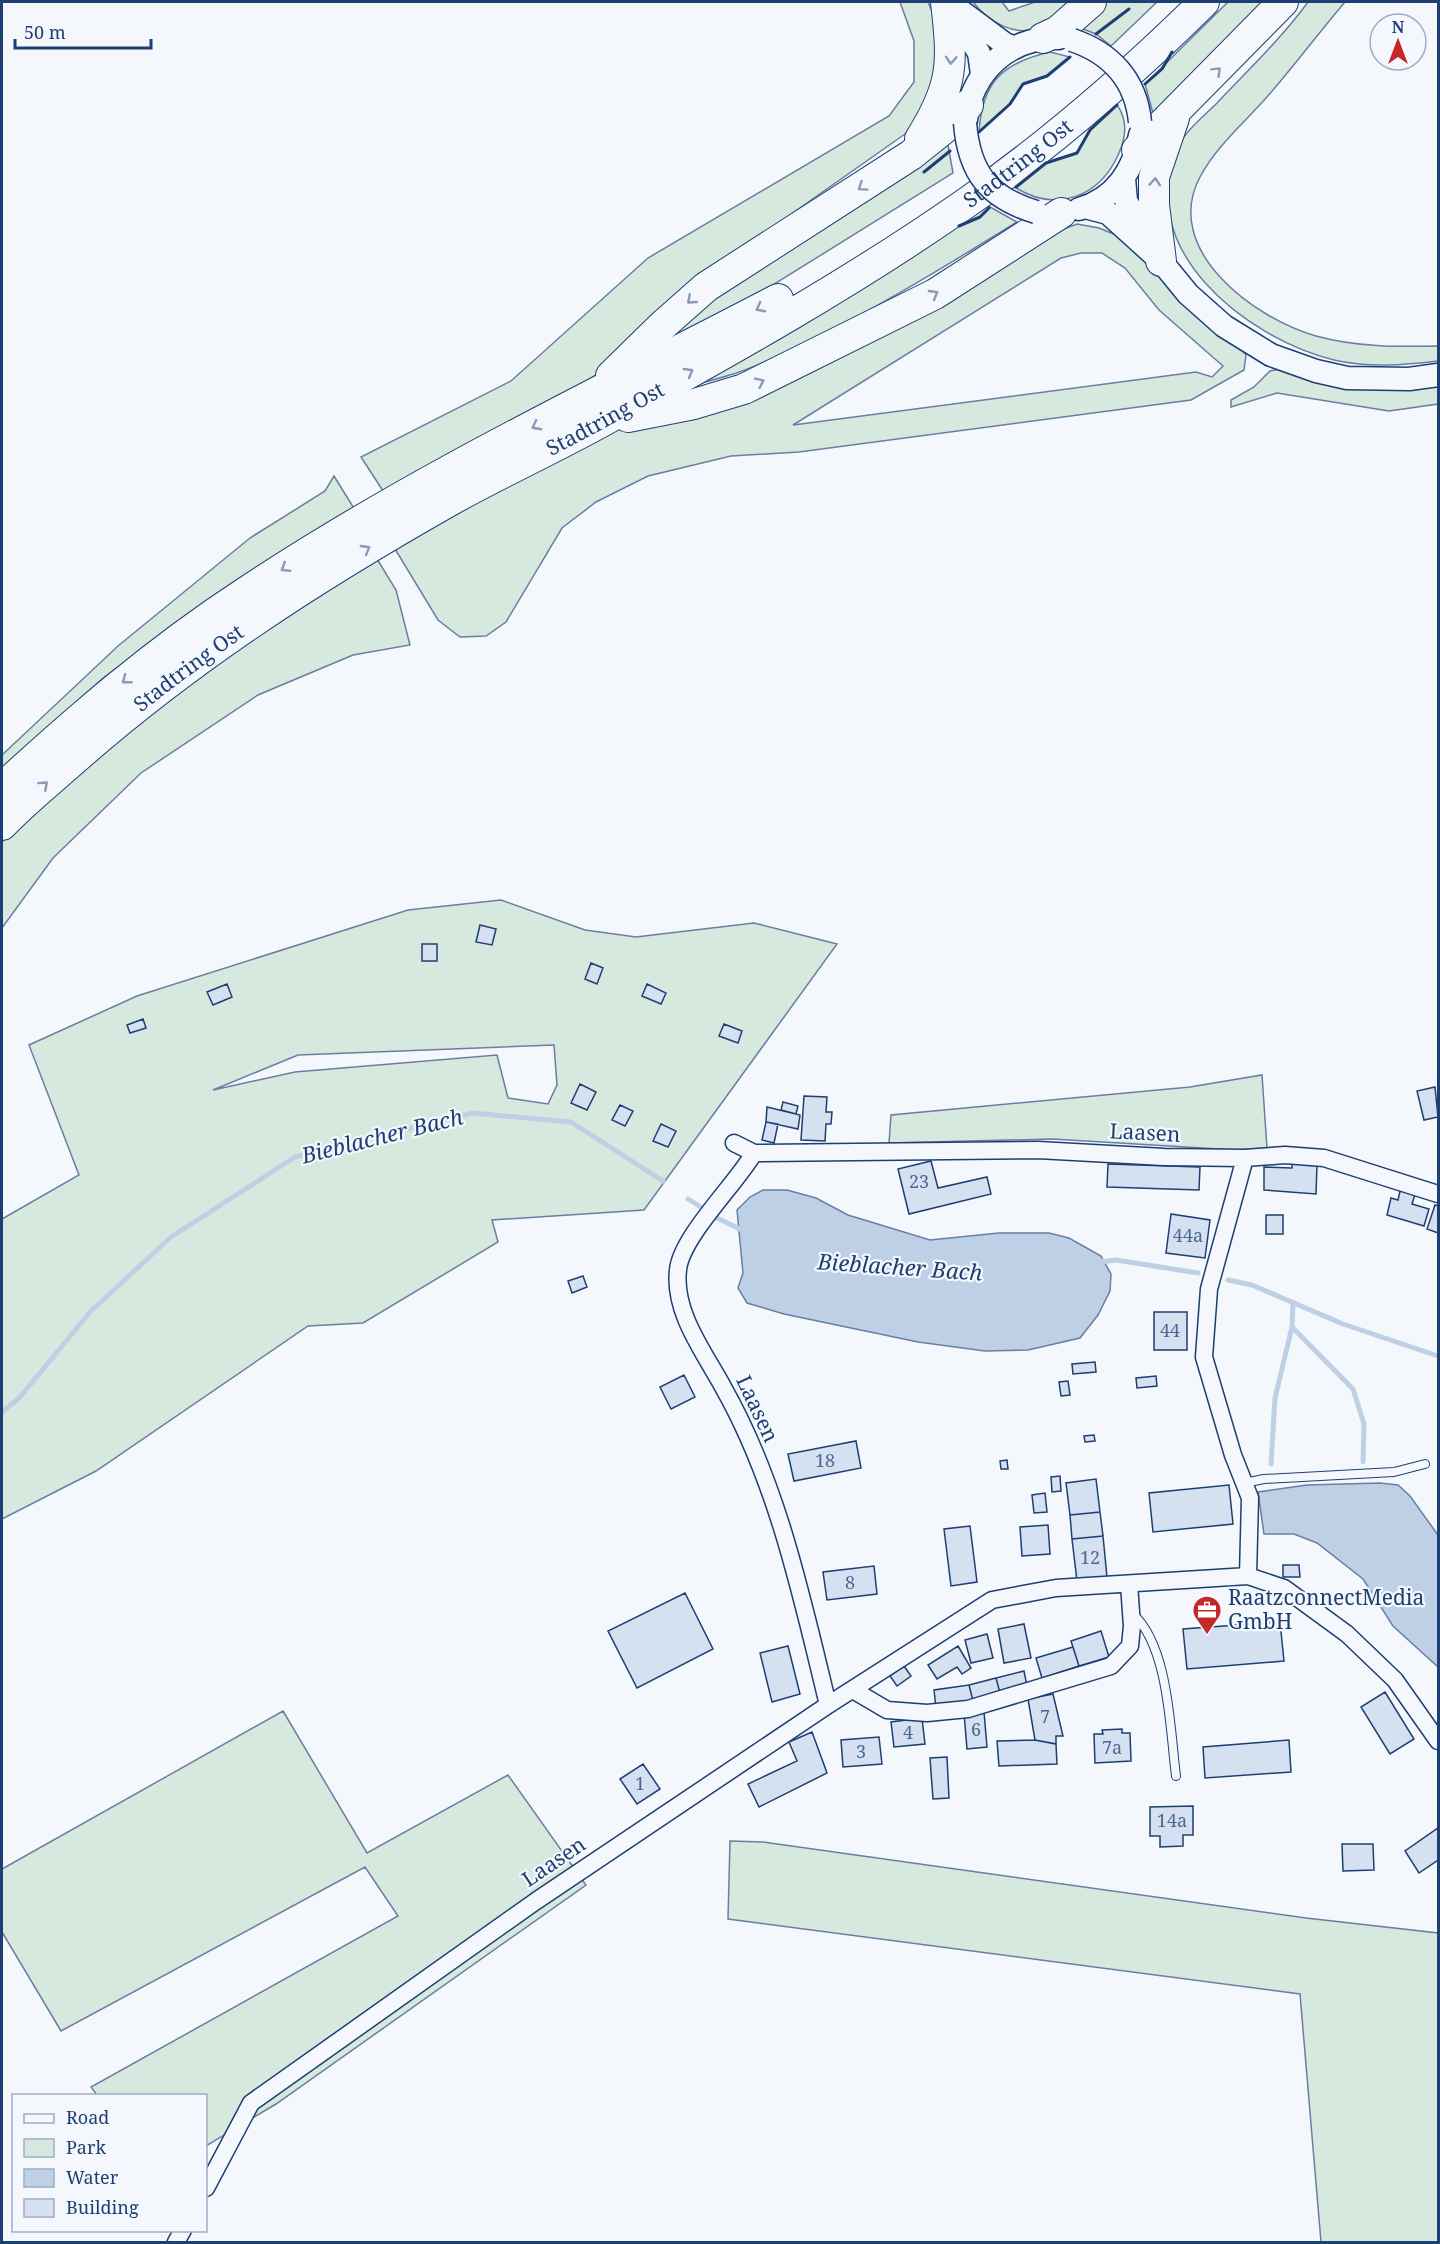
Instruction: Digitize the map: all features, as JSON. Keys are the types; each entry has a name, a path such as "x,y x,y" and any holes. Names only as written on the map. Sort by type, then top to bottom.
{"highway":[{"path":"911,155 938,110 950,74 951,48 947,2"},
{"path":"1058,39 1058,31 1091,2"},
{"name":"Stadtring Ost","path":"2,825 113,724 245,624 349,559 447,503 594,410 879,241 959,187 1046,121 1131,47 1178,2"},
{"name":"Stadtring Ost","path":"2,788 78,718 163,651 243,594 419,488 594,410 820,298 972,199 1135,68 1204,2"},
{"path":"1138,136 1176,113 1283,2"},
{"path":"1161,261 1154,205 1154,177 1176,113"},
{"path":"594,410 663,325 706,287 911,155 956,119 966,114"},
{"path":"594,410 694,404 744,389 935,294 1061,211"}],"main road":[{"path":"947,2 1005,44 1013,47"},
{"path":"947,2 979,53 982,74"},
{"path":"1061,211 1108,196 1124,178 1138,136 1135,95 1120,70 1100,52 1058,39 1013,47 997,58 982,74 966,114 970,155 983,182 1006,201 1061,211 1108,213 1161,261 1188,294 1224,326 1270,355 1316,371 1347,378 1409,379 1438,375"},
{"path":"1124,178 1126,201 1161,261"}],"street":[{"name":"Laasen","path":"734,1143 754,1153 1038,1150 1245,1158 1285,1155 1324,1158 1438,1194"},
{"name":"Laasen","path":"754,1153 687,1248 678,1267 677,1285 685,1315 724,1388 772,1503 798,1582 828,1705"},
{"path":"1245,1158 1209,1289 1204,1357 1250,1498 1248,1576"},
{"name":"Laasen","path":"207,2186 251,2103 536,1901 828,1705 992,1600 1056,1588 1248,1576 1284,1588 1347,1634 1395,1680 1438,1741"},
{"path":"853,1690 887,1710 927,1713 968,1709 1035,1691 1111,1666 1130,1646 1129,1584"}],"lane":[{"path":"1244,1483 1264,1479 1394,1472 1425,1464"},
{"path":"1131,1612 1151,1639 1158,1658 1166,1694 1176,1776"}],"green space":[{"path":"900,2 928,2 939,30 944,52 941,70 934,89 918,118 905,134 753,241 670,305 596,375 538,412 385,494 361,457 511,381 648,258 889,116 914,82 914,41"},
{"path":"973,2 1002,2 1009,11 1035,2 1077,2 1047,24 1023,31 995,22"},
{"path":"1102,2 1157,2 1111,46 1096,34 1075,26"},
{"path":"1228,2 1267,2 1154,117 1145,84"},
{"path":"1308,2 1345,2 1264,101 1225,142 1207,165 1200,177 1191,204 1193,230 1203,255 1220,278 1267,314 1292,327 1331,340 1377,346 1438,346 1438,361 1386,365 1347,363 1300,349 1266,332 1234,310 1206,284 1184,253 1171,220 1168,185 1181,141 1276,42"},
{"path":"1050,52 1070,57 1047,76 1023,84 1010,104 979,132 985,100 998,77 1019,62"},
{"path":"1117,105 1123,117 1125,129 1123,141 1111,168 1101,181 1089,190 1062,200 1031,195 1016,188 1046,163 1077,153 1090,130"},
{"path":"946,134 953,173 731,311 647,356 694,305"},
{"path":"983,203 1017,222 918,282 815,338 745,370 670,391"},
{"path":"1077,224 1099,228 1116,235 1238,345 1246,355 1244,370 1191,400 799,452 731,456 648,476 596,502 562,528 506,622 486,636 460,637 438,620 392,544 617,429 680,417 1045,236","holes":["1081,253 1102,253 1125,268 1159,310 1223,366 1212,377 1196,372 793,425 1061,258"]},
{"path":"1280,369 1319,381 1358,388 1397,390 1438,386 1438,404 1389,411 1277,393 1231,407 1231,400 1254,387 1270,371"},
{"path":"334,476 355,510 188,615 103,678 2,769 2,755 118,646 250,538 325,491"},
{"path":"374,554 396,590 410,645 353,655 258,695 141,773 53,858 2,928 2,842 30,812 130,721"},
{"path":"501,900 585,930 636,937 754,923 837,944 644,1210 492,1220 498,1242 363,1323 308,1326 96,1471 2,1519 2,1219 79,1175 29,1045 137,996 408,910","holes":["554,1045 557,1085 548,1104 508,1098 497,1055 295,1072 213,1090 298,1055"]},
{"path":"1262,1075 1267,1148 1236,1150 1052,1139 889,1143 891,1115 1190,1087"},
{"path":"283,1711 367,1853 508,1775 586,1885 276,2104 207,2145 207,2094 96,2094 91,2087 398,1916 365,1867 61,2031 2,1932 2,1869"},
{"path":"730,1841 763,1842 1306,1918 1438,1933 1438,2242 1321,2242 1300,1994 728,1919"}],"water":[{"path":"763,1190 787,1190 816,1198 848,1215 930,1240 999,1233 1049,1233 1069,1238 1101,1256 1111,1274 1110,1291 1098,1315 1080,1338 1028,1350 985,1351 918,1342 784,1314 747,1303 738,1288 743,1273 737,1210 750,1197"},
{"path":"1380,1483 1398,1485 1410,1496 1438,1535 1438,1667 1393,1626 1363,1579 1317,1543 1294,1534 1264,1534 1258,1492 1307,1485"}],"building":[{"path":"480,925 496,929 492,945 476,942"},
{"path":"422,944 437,944 437,961 422,961"},
{"path":"591,963 603,968 597,984 585,979"},
{"path":"227,984 232,997 213,1005 207,992"},
{"path":"647,984 666,993 661,1004 642,996"},
{"path":"143,1019 146,1028 130,1033 127,1025"},
{"path":"724,1024 742,1031 738,1043 719,1036"},
{"path":"580,1084 596,1092 587,1110 571,1103"},
{"path":"1435,1087 1438,1117 1424,1120 1417,1091"},
{"path":"804,1096 827,1097 826,1112 832,1112 831,1124 826,1124 825,1141 801,1140"},
{"path":"783,1102 798,1106 796,1114 781,1110"},
{"path":"620,1105 633,1111 625,1126 612,1120"},
{"path":"767,1107 800,1115 798,1129 766,1122"},
{"path":"766,1122 778,1124 774,1143 762,1140"},
{"path":"661,1124 676,1131 668,1147 653,1141"},
{"path":"931,1161 938,1188 987,1177 991,1194 909,1214 898,1169"},
{"path":"1108,1164 1200,1167 1199,1190 1107,1187"},
{"path":"1292,1164 1317,1165 1316,1194 1264,1190 1264,1167 1292,1168"},
{"path":"1401,1187 1416,1191 1412,1204 1429,1209 1424,1226 1387,1215 1391,1198 1398,1200"},
{"path":"1435,1205 1438,1206 1438,1233 1427,1229"},
{"path":"1171,1214 1210,1220 1205,1258 1166,1253"},
{"path":"1266,1215 1283,1215 1283,1234 1266,1234"},
{"path":"583,1276 587,1287 572,1293 568,1281"},
{"path":"1154,1312 1187,1312 1187,1350 1154,1350"},
{"path":"1095,1362 1096,1372 1073,1374 1072,1364"},
{"path":"684,1375 695,1397 671,1409 660,1387"},
{"path":"1156,1376 1157,1386 1137,1388 1136,1378"},
{"path":"1068,1381 1070,1395 1061,1396 1059,1382"},
{"path":"1094,1435 1095,1441 1085,1442 1084,1436"},
{"path":"856,1441 861,1468 794,1481 788,1454"},
{"path":"1007,1460 1008,1469 1001,1469 1000,1461"},
{"path":"1060,1476 1061,1491 1052,1492 1051,1477"},
{"path":"1096,1479 1100,1512 1070,1515 1066,1483"},
{"path":"1229,1485 1233,1524 1153,1532 1149,1493"},
{"path":"1045,1493 1047,1512 1034,1513 1032,1495"},
{"path":"1100,1512 1103,1536 1072,1539 1070,1515"},
{"path":"1048,1525 1050,1554 1022,1556 1020,1527"},
{"path":"970,1526 977,1582 951,1586 944,1529"},
{"path":"1103,1536 1107,1577 1077,1581 1072,1539"},
{"path":"1283,1565 1299,1565 1300,1577 1283,1577"},
{"path":"874,1566 877,1594 827,1600 823,1572"},
{"path":"685,1593 713,1649 637,1688 608,1631"},
{"path":"1280,1622 1284,1661 1187,1669 1183,1629"},
{"path":"1024,1624 1031,1658 1004,1663 998,1629"},
{"path":"1101,1631 1109,1657 1079,1666 1071,1641"},
{"path":"987,1634 993,1658 971,1663 965,1640"},
{"path":"788,1646 800,1694 772,1702 760,1653"},
{"path":"958,1646 971,1668 962,1674 957,1667 937,1679 928,1665"},
{"path":"1073,1647 1079,1666 1042,1678 1036,1658"},
{"path":"904,1666 911,1676 897,1686 890,1676"},
{"path":"1024,1671 1027,1686 1000,1693 996,1678"},
{"path":"996,1678 1000,1693 973,1701 969,1685"},
{"path":"969,1685 973,1701 936,1708 934,1690"},
{"path":"1385,1692 1414,1739 1390,1754 1361,1707"},
{"path":"1053,1694 1063,1736 1056,1736 1056,1744 1035,1740 1028,1699"},
{"path":"984,1712 987,1747 967,1749 964,1713"},
{"path":"922,1718 925,1744 894,1747 891,1722"},
{"path":"1122,1729 1122,1733 1130,1733 1131,1761 1095,1763 1094,1734 1103,1734 1102,1730"},
{"path":"812,1732 827,1773 759,1807 748,1784 797,1761 789,1742"},
{"path":"879,1737 882,1764 843,1767 841,1740"},
{"path":"1035,1740 1056,1744 1057,1764 999,1766 997,1741"},
{"path":"1289,1740 1291,1772 1205,1778 1203,1747"},
{"path":"947,1757 949,1798 933,1799 930,1758"},
{"path":"643,1764 660,1789 637,1804 620,1779"},
{"path":"1193,1806 1193,1835 1183,1835 1183,1846 1160,1847 1160,1836 1150,1836 1150,1807"},
{"path":"1438,1828 1438,1860 1419,1873 1405,1851"},
{"path":"1342,1844 1373,1844 1374,1870 1343,1871"}],"waterway":[{"name":"Bieblacher Bach","path":"2,1412 20,1397 91,1311 171,1237 295,1157 473,1113 571,1122 663,1181"},
{"name":"Bieblacher Bach","path":"688,1199 704,1209"},
{"name":"Bieblacher Bach","path":"717,1218 744,1231"},
{"name":"Bieblacher Bach","path":"1099,1262 1116,1260 1198,1273"},
{"name":"Bieblacher Bach","path":"1228,1280 1252,1285 1343,1324 1438,1356"},
{"path":"1293,1302 1292,1327 1353,1389 1364,1424 1363,1462"},
{"path":"1271,1464 1275,1398 1292,1327"}],"wall":[{"path":"1096,34 1129,9"},
{"path":"1145,84 1162,69 1172,52"},
{"path":"979,132 1010,104 1023,84 1047,76 1070,57"},
{"path":"1016,187 1046,163 1077,153 1090,130 1117,105"},
{"path":"924,172 950,151"},
{"path":"959,226 980,217 989,208"}],"place":[{"name":"RaatzconnectMedia GmbH","path":"1207,1636"}]}
